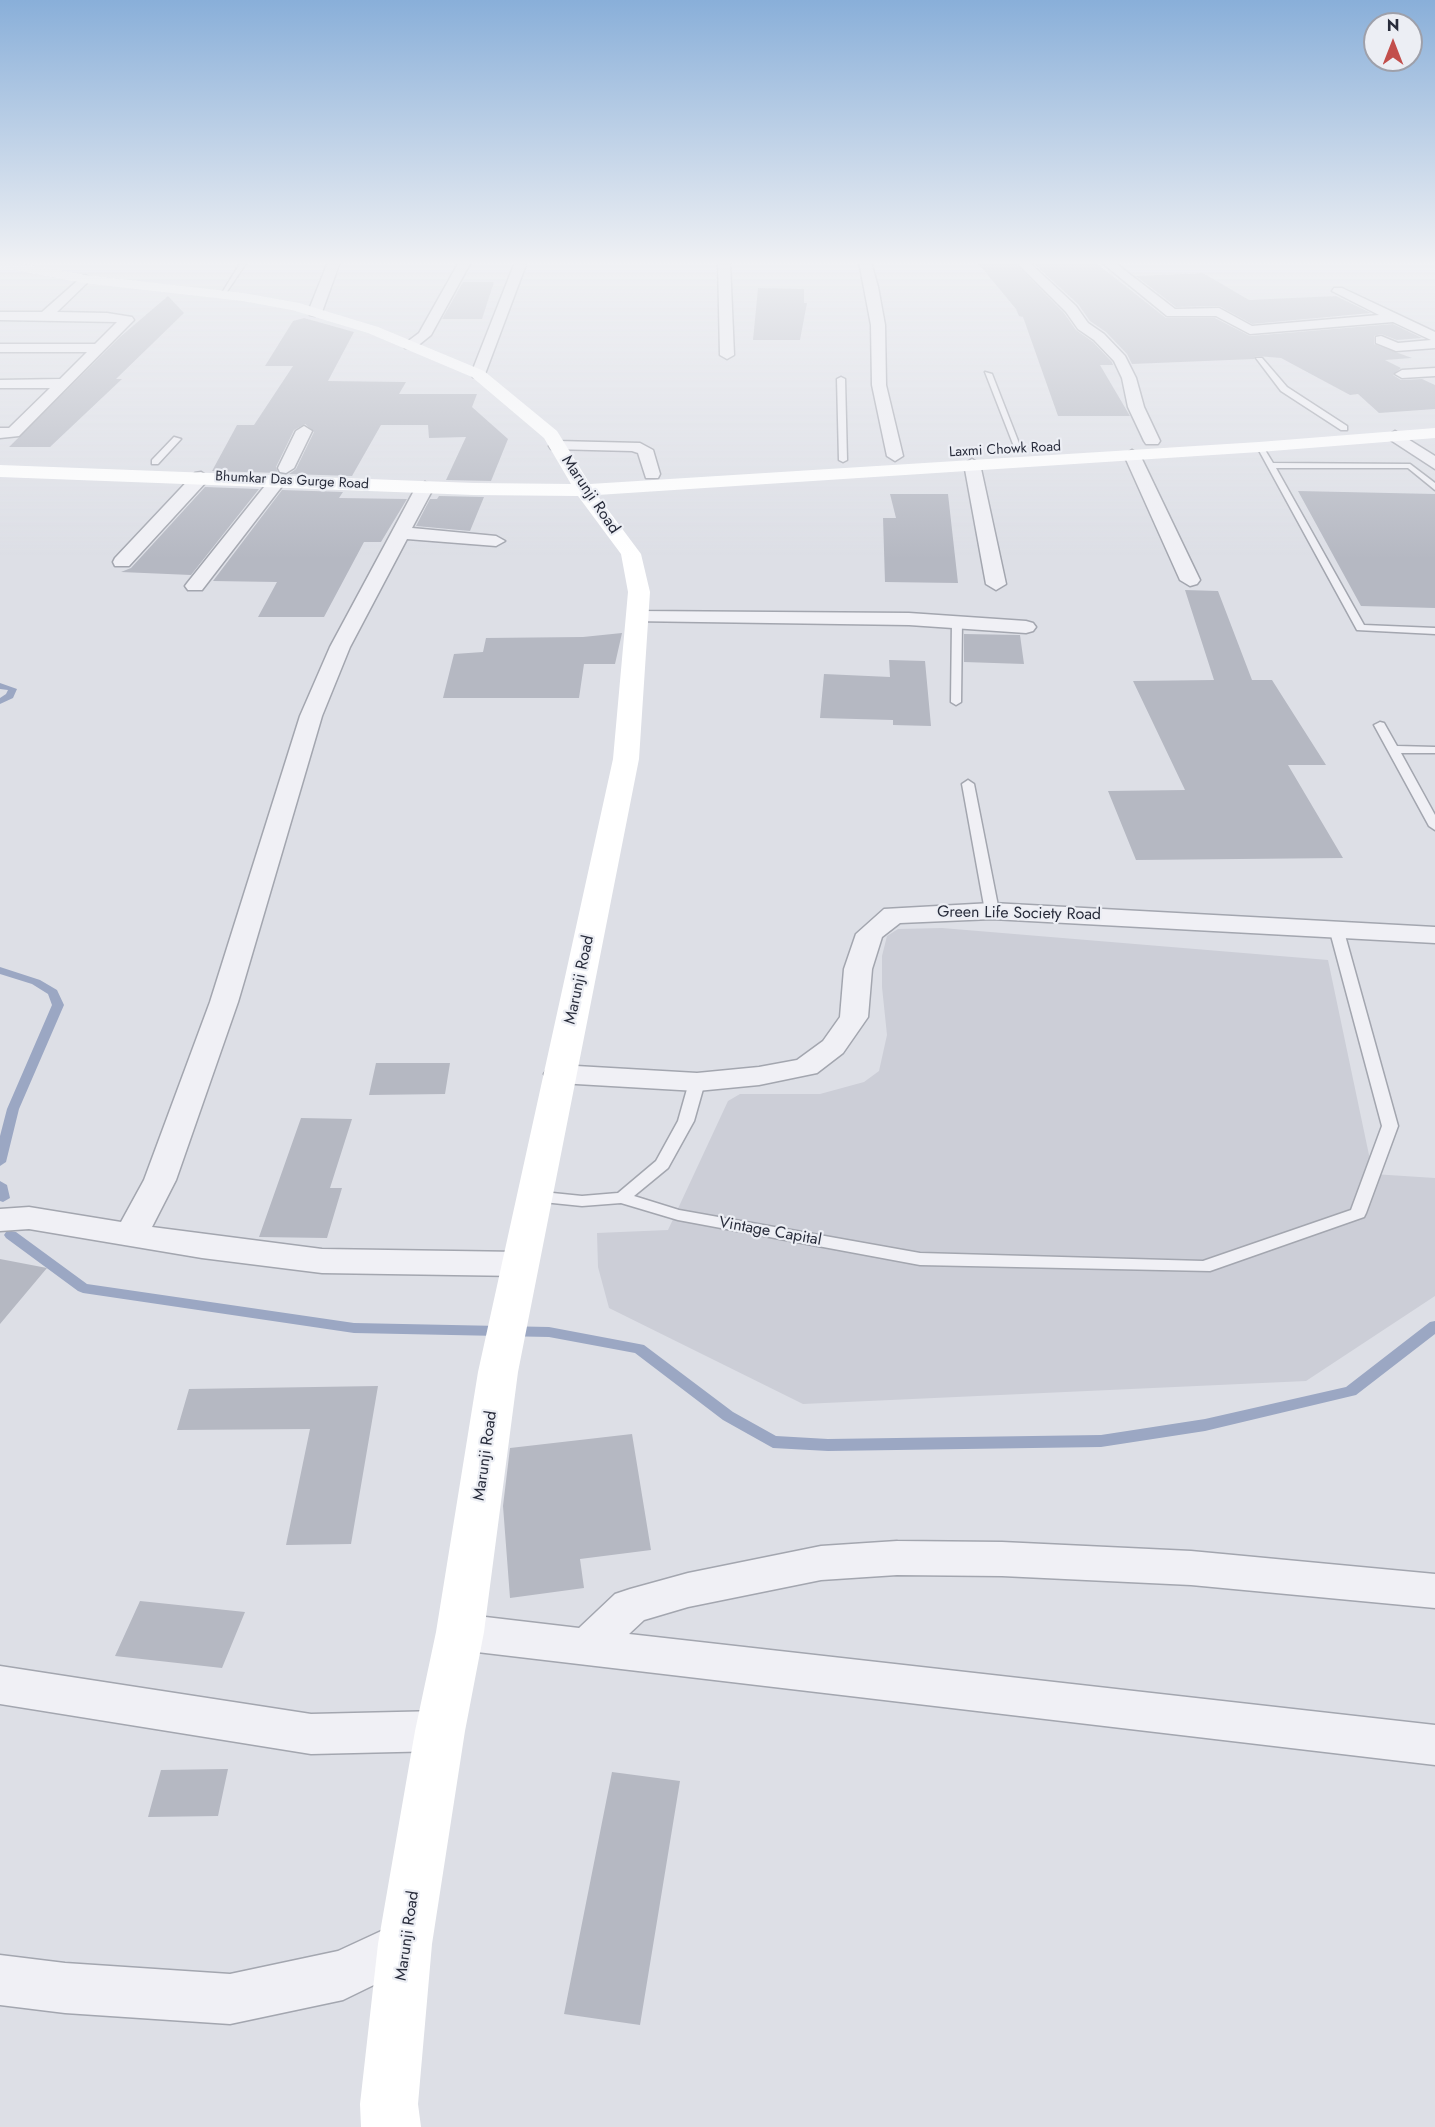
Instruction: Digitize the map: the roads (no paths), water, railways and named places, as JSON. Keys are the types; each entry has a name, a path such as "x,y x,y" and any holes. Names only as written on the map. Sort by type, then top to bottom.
{"main road":[{"name":"Marunji Road","path":"391,2127 389,2104 405,1944 440,1731 460,1632 498,1372 626,759 639,592 631,554 580,483 550,435 520,407 478,374 448,361"},
{"name":"Laxmi Chowk Road","path":"580,483 1132,455 1164,445 1435,420"},
{"name":"Laxmi Chowk Road","path":"580,483 652,474 894,456 1019,449 1164,445 1259,447 1435,433"},
{"name":"Bhumkar Das Gurge Road","path":"0,458 155,462 206,471"},
{"name":"Bhumkar Das Gurge Road","path":"0,471 206,471 425,487 580,483"},
{"name":"Bhumkar Das Gurge Road","path":"282,475 479,476 580,483"}],"street":[{"path":"0,433 13,433 85,361"},
{"path":"478,374 483,361"},
{"path":"879,361 879,385 894,456"},
{"path":"1121,361 1129,378 1136,407 1164,445"},
{"path":"1402,374 1435,372"},
{"path":"0,384 63,383"},
{"path":"195,586 282,475 304,431"},
{"path":"1395,436 1435,464"},
{"path":"557,446 634,446 645,450 652,474"},
{"path":"1132,455 1190,580"},
{"path":"972,464 996,584"},
{"path":"122,562 206,471"},
{"path":"132,1234 160,1180 224,1002 311,716 340,647 425,487"},
{"path":"402,533 496,541"},
{"path":"638,617 957,621 1026,627"},
{"name":"Green Life Society Road","path":"559,1074 698,1082 759,1076 806,1067 832,1047 854,1017 858,969 870,934 893,915 992,911 1435,935"},
{"path":"0,1220 29,1218 202,1247 322,1262 517,1281"},
{"path":"587,1648 630,1606 688,1590 821,1563 897,1558 1013,1559 1191,1568 1435,1592"},
{"path":"460,1632 1435,1744"},
{"path":"0,1685 311,1734 440,1731"},
{"path":"0,1980 65,1988 230,1999 343,1975 405,1944"}],"lane":[{"path":"1260,361 1284,389 1344,428"},
{"path":"988,374 1019,449"},
{"path":"841,379 843,460"},
{"path":"155,462 177,440"},
{"path":"1259,447 1361,628 1435,631"},
{"path":"1270,465 1410,466 1435,487"},
{"path":"956,702 957,621"},
{"path":"1380,725 1435,826"},
{"path":"1393,749 1435,750"},
{"path":"968,784 992,911"},
{"name":"Vintage Capital","path":"533,1196 582,1201 622,1198 678,1215 920,1259 1204,1267 1358,1213 1390,1126 1336,928"},
{"path":"622,1198 662,1164 686,1121 698,1082"}],"waterway":[{"path":"0,686 13,689 10,696 0,701"},
{"path":"0,970 36,982 53,992 58,1005 13,1109 0,1162"},
{"path":"0,1185 3,1198"},
{"path":"11,1235 83,1288 354,1328 549,1332 639,1349 728,1416 773,1442 828,1445 1101,1441 1205,1425 1351,1391 1435,1326"}]}
